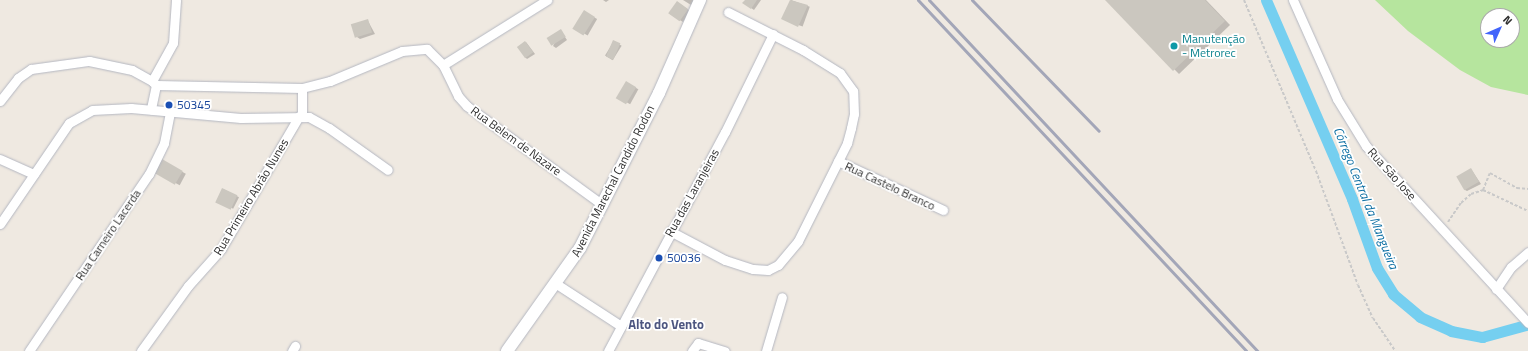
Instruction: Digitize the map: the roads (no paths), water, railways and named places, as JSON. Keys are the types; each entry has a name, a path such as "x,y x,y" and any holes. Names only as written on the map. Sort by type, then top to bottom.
{"street":[{"path":"151,109 154,83 173,44 176,0"},
{"path":"443,65 547,0"},
{"name":"Avenida Marechal Candido Rodon","path":"507,351 576,256 603,205 658,93 700,0"},
{"name":"Rua São Jose","path":"1292,0 1334,93 1366,146 1528,323"},
{"path":"728,12 773,34"},
{"name":"Rua Castelo Branco","path":"670,232 725,260 753,269 768,270 778,265 798,241 838,162 851,128 854,100 849,82 840,73 773,34"},
{"name":"Rua das Laranjeiras","path":"608,351 670,232 725,132 773,34"},
{"name":"Rua Belem de Nazare","path":"154,83 302,88 330,81 402,52 418,48 427,49 434,54 443,65 458,96 467,106 603,205"},
{"path":"0,101 24,72 60,64 89,61 108,63 132,70 154,83"},
{"path":"300,116 302,88"},
{"path":"0,224 58,138 79,115 92,110 108,108 151,109 241,118 300,116 316,119 388,170"},
{"name":"Rua Carneiro Lacerda","path":"29,351 149,174 164,143 170,112"},
{"name":"Rua Primeiro Abrão Nunes","path":"141,351 188,286 221,249 300,116"},
{"path":"0,159 34,174"},
{"name":"Rua Castelo Branco","path":"838,162 943,210"},
{"path":"1496,289 1511,267 1528,252"},
{"path":"555,283 621,326"},
{"path":"766,351 782,297"},
{"path":"692,351 698,344 725,351"}],"waterway":[{"name":"Córrego Central da Mangueira","path":"1266,0 1352,199 1377,268 1393,294 1420,317 1451,331 1482,337 1526,325"}],"railway":[{"path":"918,0 1246,351"},
{"path":"929,0 1258,351"},
{"path":"972,0 1099,131"}],"place":[{"name":"Manutenção - Metrorec","path":"1174,46"},
{"name":"50345","path":"169,105"},
{"name":"50036","path":"659,258"}],"district":[{"name":"Alto do Vento","path":"666,324"}]}
